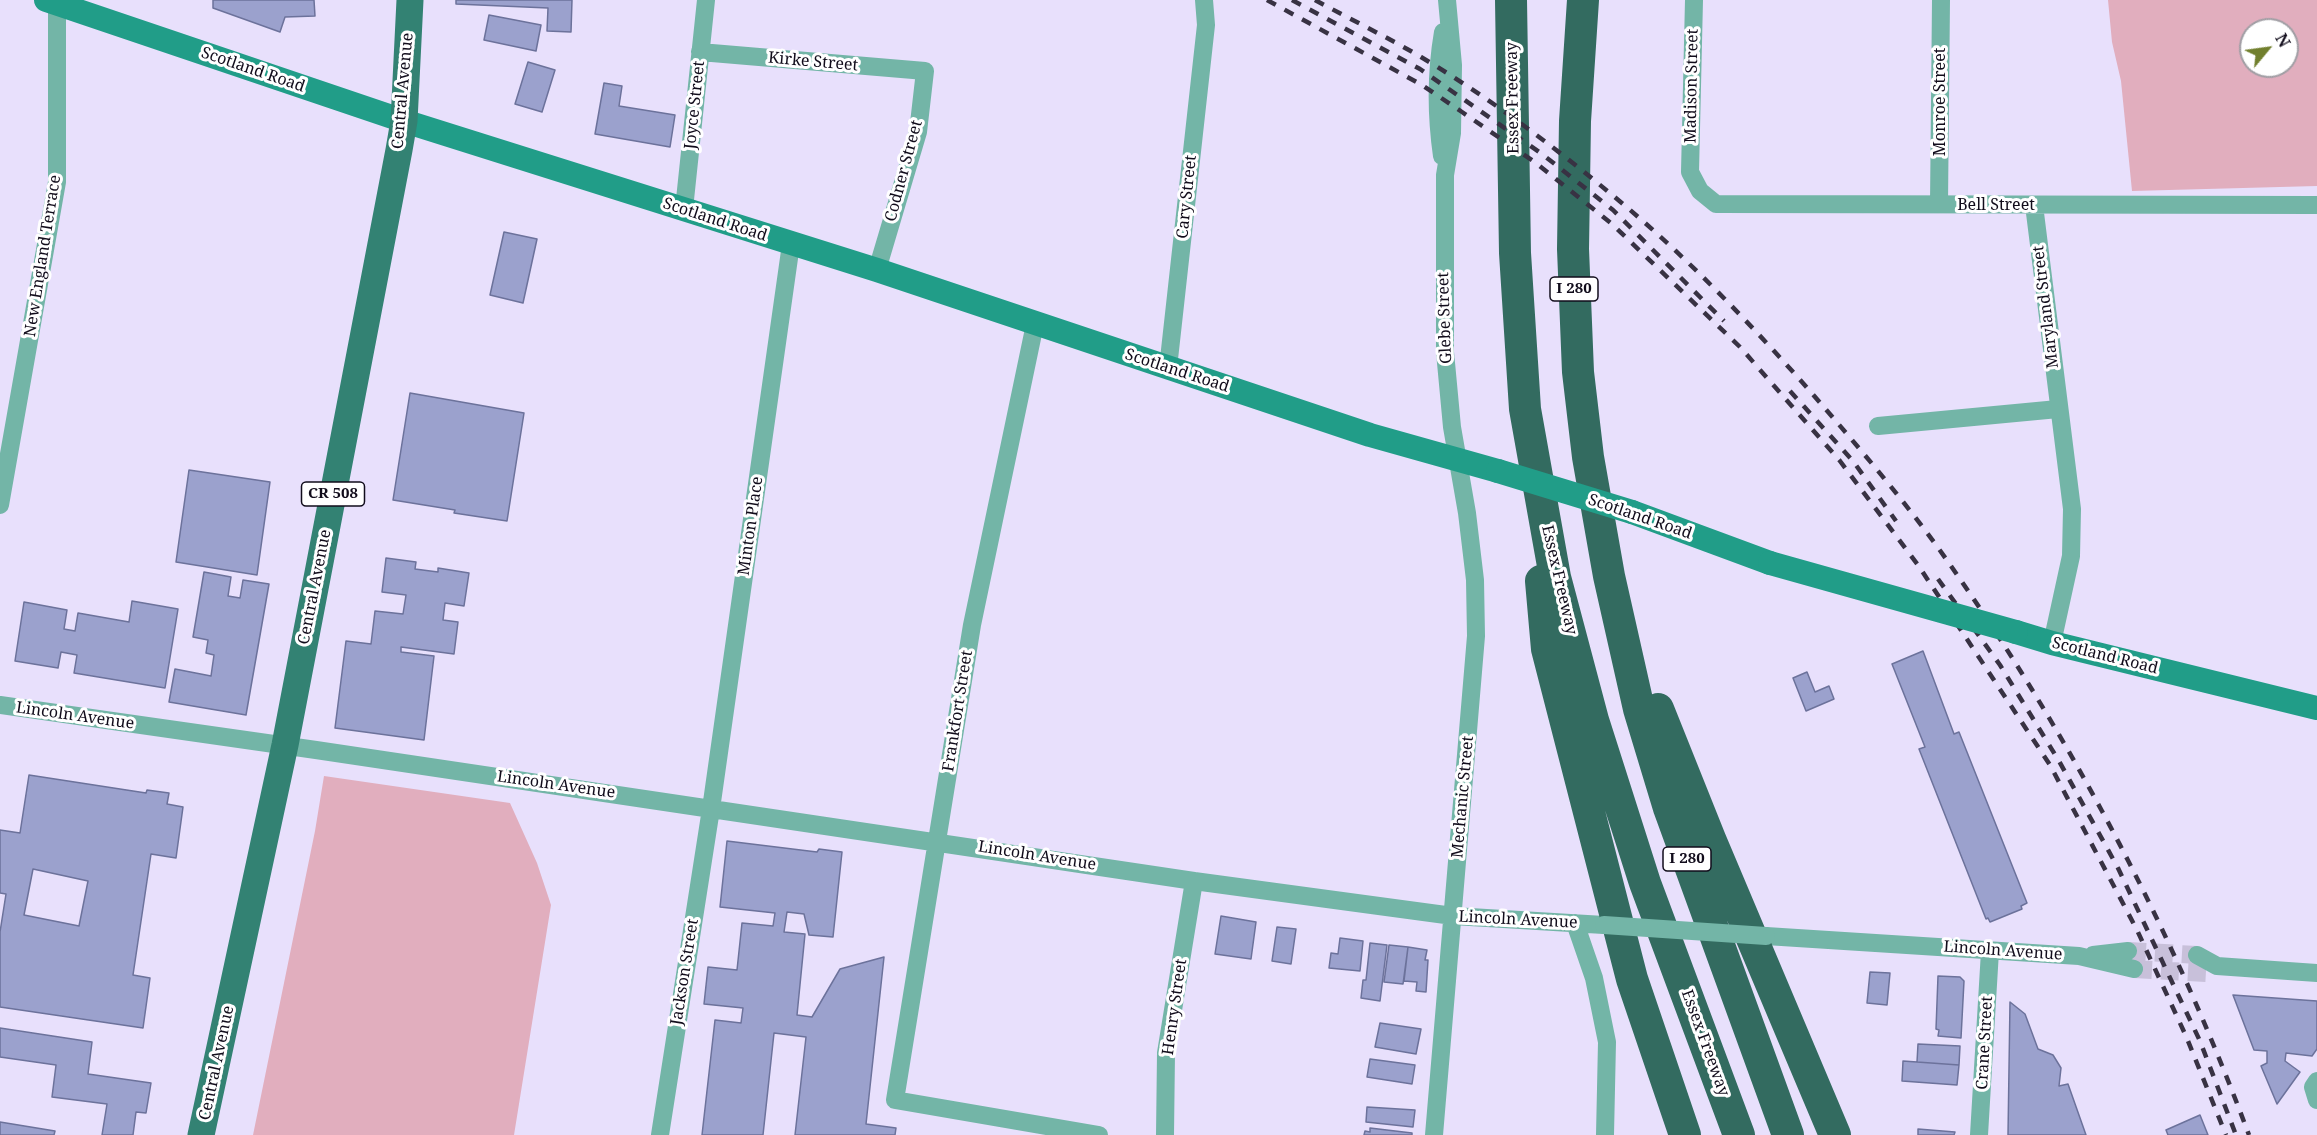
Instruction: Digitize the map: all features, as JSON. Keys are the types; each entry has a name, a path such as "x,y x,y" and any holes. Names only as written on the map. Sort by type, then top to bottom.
{"highway":[{"name":"Essex Freeway","path":"1511,0 1515,253 1524,410 1555,577 1593,720 1645,883 1739,1135"},
{"name":"I 280","path":"1583,0 1575,121 1573,249 1578,372 1588,457 1609,576 1639,709 1669,808 1788,1135"},
{"path":"1524,410 1547,649 1632,979 1685,1135"},
{"path":"1609,576 1710,839 1835,1135"}],"main road":[{"name":"Central Avenue","path":"201,1135 285,745 404,121 410,0"},
{"name":"Scotland Road","path":"54,1 404,121 877,270 1370,435 1632,512 1770,563 2052,644 2317,708"}],"street":[{"name":"Joyce Street","path":"684,209 706,0"},
{"name":"Cary Street","path":"1168,368 1206,25 1204,0"},
{"name":"Cary Street","path":"1206,25 1216,0"},
{"name":"Madison Street","path":"1690,172 1694,0"},
{"name":"Monroe Street","path":"1939,204 1941,0"},
{"name":"New England Terrace","path":"0,505 57,182 54,1"},
{"name":"Glebe Street","path":"1447,4 1453,65 1452,133 1445,175 1443,289 1445,352 1452,426 1458,460"},
{"name":"Kirke Street","path":"700,52 925,71"},
{"name":"Codner Street","path":"877,270 918,132 925,71"},
{"name":"Bell Street","path":"1690,172 1701,191 1716,204 2317,206"},
{"name":"Maryland Street","path":"2034,205 2072,509 2071,556 2052,644"},
{"name":"Minton Place","path":"711,808 791,244"},
{"name":"Frankfort Street","path":"1035,324 972,625 895,1100 1099,1135"},
{"path":"1878,426 2058,409"},
{"name":"Mechanic Street","path":"1434,1135 1476,636 1475,580 1458,460"},
{"name":"Lincoln Avenue","path":"0,705 1453,916 2079,957 2134,969"},
{"name":"Jackson Street","path":"660,1135 711,808"},
{"name":"Henry Street","path":"1165,1135 1167,1053 1194,880"},
{"path":"1575,923 1594,978 1608,1042 1605,1135"},
{"name":"Crane Street","path":"1979,1135 1990,951"},
{"name":"Lincoln Avenue","path":"2079,957 2128,951"},
{"path":"2197,955 2211,969 2317,973"},
{"path":"2317,1081 2313,1087 2317,1100"}],"shaded area":[{"path":"2108,0 2317,0 2317,186 2132,191 2121,81 2112,42"},
{"path":"324,776 510,803 537,863 551,905 514,1135 253,1135 315,831"}],"building":[{"path":"213,0 314,0 315,16 285,17 280,32 213,8"},
{"path":"456,0 572,0 571,32 547,31 548,8 456,4"},
{"path":"489,15 541,25 536,51 484,40"},
{"path":"528,62 555,70 542,112 515,104"},
{"path":"604,83 622,86 619,106 675,115 670,147 595,134"},
{"path":"504,232 537,239 523,303 490,295"},
{"path":"410,393 524,413 507,521 393,500"},
{"path":"189,470 270,482 257,575 176,562"},
{"path":"386,558 416,562 415,569 438,572 438,568 469,573 464,606 445,603 443,620 458,622 454,654 401,647 401,652 434,656 424,740 335,728 346,641 371,644 375,611 403,614 406,595 382,592"},
{"path":"204,572 231,577 228,596 240,598 243,580 269,584 246,715 169,702 175,669 211,676 214,655 206,653 208,640 193,637"},
{"path":"132,601 178,609 165,688 74,673 77,655 61,652 58,668 15,661 24,602 67,610 64,629 75,631 78,613 129,622"},
{"path":"1923,651 1954,734 1959,732 2027,903 2021,906 2022,909 1990,922 1988,918 1986,919 1919,749 1925,747 1892,664"},
{"path":"1807,672 1815,692 1829,686 1834,699 1806,711 1793,678"},
{"path":"29,775 146,793 147,790 169,793 167,804 183,807 176,858 151,854 133,975 150,978 143,1028 0,1007 0,932 6,894 0,893 0,830 20,833","holes":["33,869 88,881 79,926 24,915"]},
{"path":"727,841 817,852 819,849 842,852 833,937 809,935 804,914 787,912 784,932 805,934 797,1015 812,1017 840,969 884,957 866,1124 896,1128 895,1135 795,1135 806,1037 774,1033 763,1135 702,1135 715,1020 741,1023 743,1008 704,1004 708,967 737,970 742,923 773,926 775,913 720,907"},
{"path":"1221,916 1256,922 1251,959 1215,954"},
{"path":"1277,927 1296,929 1291,964 1272,961"},
{"path":"1340,938 1363,941 1360,971 1329,968 1331,953 1338,954"},
{"path":"1370,943 1387,945 1380,1001 1361,998 1363,980 1366,980"},
{"path":"1389,945 1408,947 1403,984 1384,982"},
{"path":"1408,947 1427,950 1426,992 1416,991 1417,982 1404,981"},
{"path":"1870,972 1890,973 1887,1005 1867,1003"},
{"path":"1938,976 1960,977 1964,981 1961,1038 1938,1036 1939,1030 1936,1029"},
{"path":"2233,995 2317,1001 2317,1049 2312,1056 2286,1053 2285,1061 2300,1072 2277,1104 2261,1066 2267,1063 2267,1051 2254,1050"},
{"path":"2010,1002 2025,1014 2038,1049 2053,1055 2061,1068 2059,1086 2068,1084 2086,1135 2008,1135"},
{"path":"1380,1023 1421,1029 1416,1054 1375,1047"},
{"path":"0,1028 92,1042 88,1074 151,1083 146,1113 136,1112 133,1135 102,1135 107,1104 52,1097 56,1065 0,1057"},
{"path":"1918,1044 1960,1046 1959,1065 1917,1062"},
{"path":"1370,1059 1415,1065 1412,1084 1367,1077"},
{"path":"1903,1061 1959,1065 1957,1085 1902,1081"},
{"path":"1367,1107 1415,1110 1413,1127 1366,1122"},
{"path":"2200,1115 2208,1135 2168,1135 2166,1130"},
{"path":"0,1122 55,1131 54,1135 0,1135"},
{"path":"1370,1128 1412,1133 1412,1135 1364,1135 1365,1131 1370,1132"},
{"path":"1918,1129 1955,1132 1954,1135 1918,1135"}],"tunnel":[{"path":"2128,951 2197,955"},
{"path":"2134,969 2206,973"}],"railway":[{"path":"1267,0 1422,85 1536,163 1612,224 1740,347 1840,461 1918,565 2050,765 2137,930 2186,1036 2226,1135"},
{"path":"1292,0 1420,69 1542,154 1613,210 1724,321"},
{"path":"1315,0 1408,50 1471,88 1543,140 1611,194 1690,264 1739,314 1810,391 1876,469 1939,549 1986,617 2031,687 2073,759 2151,906 2219,1058 2249,1135"},
{"path":"1790,391 1853,461 1896,521"},
{"path":"1938,579 2000,665 2059,761 2118,868 2200,1041 2236,1135"}]}
